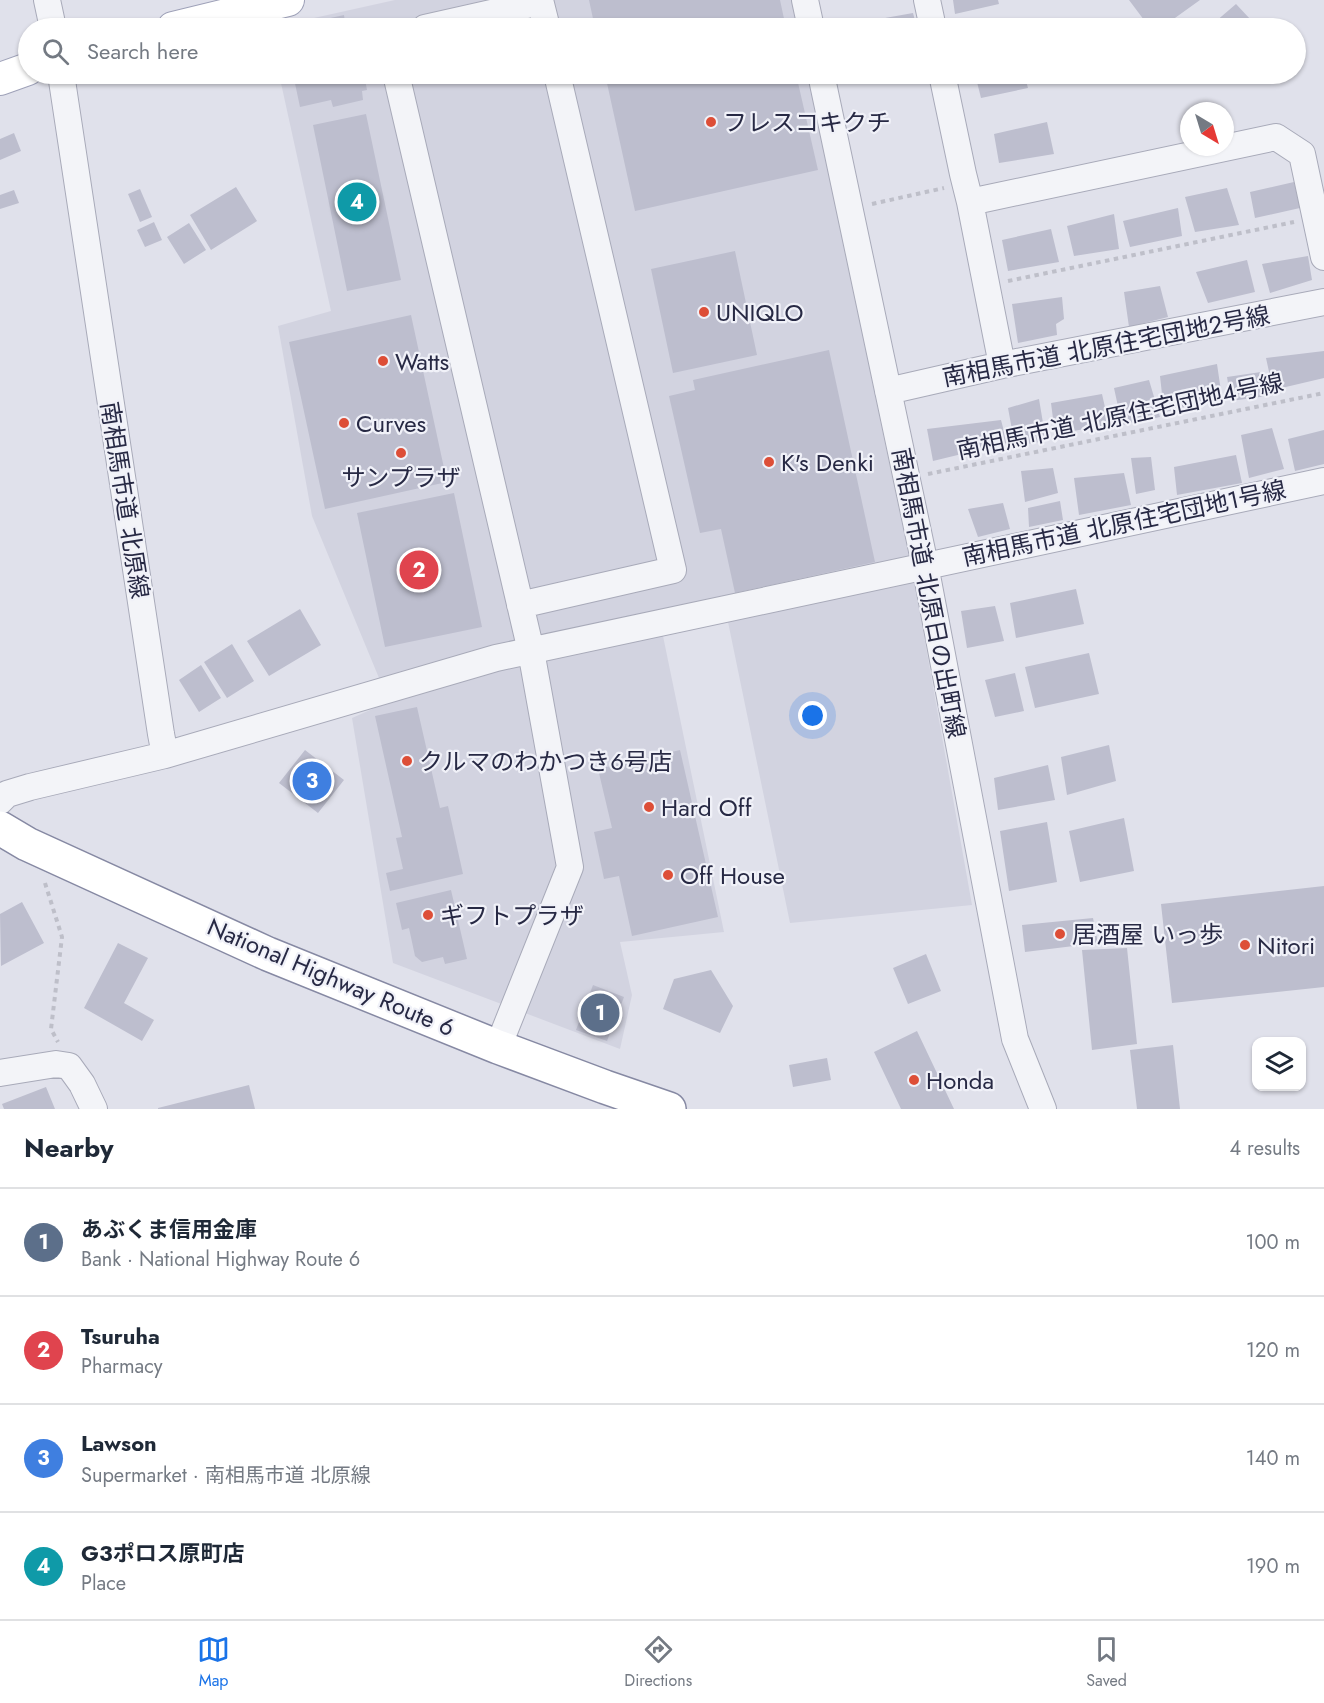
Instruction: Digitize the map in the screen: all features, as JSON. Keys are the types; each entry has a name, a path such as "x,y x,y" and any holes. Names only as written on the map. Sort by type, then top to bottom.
{"highway":[{"name":"National Highway Route 6","path":"14,836 268,954 498,1047 669,1109"}],"main road":[{"path":"214,18 288,0"},
{"path":"0,79 18,73"}],"street":[{"path":"47,0 51,18"},
{"path":"805,0 809,18"},
{"path":"927,0 931,18"},
{"path":"468,18 540,1 544,18"},
{"name":"南相馬市道 北原線","path":"62,84 165,755"},
{"path":"398,84 531,651 570,867 498,1047"},
{"path":"520,605 673,570 559,84"},
{"name":"南相馬市道 北原日の出町線","path":"823,84 925,565 1015,1039 1044,1109"},
{"path":"944,84 1002,365"},
{"path":"968,193 1276,137 1302,154 1324,256"},
{"name":"南相馬市道 北原住宅団地2号線","path":"888,391 1002,365 1324,302"},
{"name":"南相馬市道 北原住宅団地1号線","path":"165,755 496,658 1324,481"},
{"path":"0,801 7,794 30,787 165,755"},
{"path":"0,1073 56,1064 69,1066 82,1084 94,1109"}],"path":[{"path":"868,204 968,193"},
{"path":"986,286 1316,218"},
{"name":"南相馬市道 北原住宅団地4号線","path":"923,475 1324,393"},
{"path":"14,836 45,884 62,937 51,1029 69,1066"}],"shaded area":[{"path":"395,0 793,0 797,18 314,18"},
{"path":"281,84 810,84 916,591 972,905 790,923 728,622 663,636 724,932 620,942 632,995 620,1049 393,963 352,718 386,703 379,678 312,516 278,326 331,311"}],"building":[{"path":"589,0 780,0 784,18 593,18"},
{"path":"953,0 998,0 999,4 955,14"},
{"path":"1129,0 1200,0 1175,18 1142,18"},
{"path":"1236,4 1249,18 1220,18"},
{"path":"913,13 914,18 885,18"},
{"path":"295,84 366,84 367,90 362,91 363,100 333,107 331,100 300,107"},
{"name":"フレスコキクチ","path":"607,84 798,84 818,170 635,211"},
{"path":"978,84 1027,84 1028,88 981,98"},
{"path":"366,114 401,280 347,291 313,125"},
{"path":"1047,122 1054,154 999,163 994,134"},
{"path":"14,133 21,151 0,160 0,139"},
{"path":"1294,182 1300,208 1255,218 1250,192"},
{"path":"236,187 257,221 211,250 190,215"},
{"path":"1227,188 1239,225 1195,232 1185,197"},
{"path":"140,189 152,217 140,222 128,194"},
{"path":"14,190 19,203 0,209 0,195"},
{"path":"1178,208 1182,236 1130,247 1123,221"},
{"path":"1114,214 1119,249 1074,256 1067,226"},
{"path":"154,222 162,240 145,247 137,230"},
{"path":"189,223 206,250 184,264 167,237"},
{"path":"1051,229 1059,262 1008,271 1002,240"},
{"name":"UNIQLO","path":"735,251 757,355 673,373 651,269"},
{"path":"1308,256 1312,280 1270,293 1262,264"},
{"path":"1247,260 1255,292 1208,303 1196,272"},
{"path":"1160,286 1168,317 1129,327 1124,292"},
{"path":"1062,297 1064,319 1056,324 1057,335 1018,343 1012,304"},
{"path":"411,315 447,482 325,509 289,342"},
{"name":"K's Denki","path":"829,350 875,562 735,593 721,529 700,533 669,396 695,390 693,380"},
{"path":"1324,351 1324,378 1273,390 1266,358"},
{"path":"1217,364 1222,398 1164,412 1160,376"},
{"path":"1261,372 1267,396 1231,401 1227,377"},
{"path":"1149,380 1160,417 1122,425 1114,388"},
{"path":"1102,394 1109,425 1055,434 1051,403"},
{"path":"1039,399 1046,441 1015,446 1008,408"},
{"path":"1001,420 1007,443 933,461 927,429"},
{"path":"1272,428 1284,469 1249,478 1241,435"},
{"path":"1324,430 1324,464 1295,471 1288,439"},
{"path":"1236,455 1242,483 1177,495 1174,467"},
{"path":"1151,457 1155,490 1136,494 1131,458"},
{"path":"1053,468 1058,493 1025,502 1021,471"},
{"path":"1124,473 1131,505 1079,515 1074,478"},
{"path":"454,493 482,627 385,647 357,513"},
{"path":"1060,501 1063,520 1029,527 1028,508"},
{"path":"1003,503 1010,529 978,537 968,509"},
{"path":"1076,589 1084,624 1016,638 1010,603"},
{"path":"995,606 1004,641 967,648 961,611"},
{"path":"300,609 321,645 269,676 247,641"},
{"path":"232,644 254,681 227,698 204,662"},
{"path":"1089,653 1099,694 1035,708 1025,667"},
{"path":"201,665 221,698 199,712 179,680"},
{"path":"1015,673 1024,711 995,717 985,680"},
{"name":"クルマのわかつき6号店","path":"417,707 440,808 448,806 463,874 390,891 386,873 403,869 396,838 402,837 375,716"},
{"path":"1109,745 1116,781 1067,795 1061,757"},
{"path":"305,750 344,780 318,813 279,783"},
{"path":"680,750 718,917 632,936 619,876 604,879 594,832 612,828 598,769"},
{"path":"1048,765 1055,800 998,810 994,778"},
{"path":"1124,818 1134,871 1080,882 1069,831"},
{"path":"1047,822 1057,882 1009,891 1000,831"},
{"name":"Nitori","path":"1324,886 1324,987 1172,1003 1161,904"},
{"name":"ギフトプラザ","path":"451,890 467,959 445,964 443,957 422,962 415,956 409,928 402,930 396,903"},
{"path":"22,902 44,943 1,966 0,914"},
{"name":"居酒屋 いっ歩","path":"1093,918 1098,943 1025,952 1022,925"},
{"path":"118,943 148,958 124,1003 154,1020 142,1041 84,1008"},
{"path":"1127,948 1137,1044 1092,1050 1082,950"},
{"path":"926,954 941,991 908,1004 893,968"},
{"path":"711,970 733,1006 720,1033 663,1009 674,979"},
{"path":"593,985 624,997 607,1041 576,1030"},
{"name":"Honda","path":"917,1031 954,1109 901,1109 874,1052"},
{"path":"1173,1045 1180,1109 1137,1109 1130,1050"},
{"path":"827,1058 831,1080 793,1087 789,1065"},
{"path":"249,1085 255,1109 158,1109 158,1108"},
{"path":"46,1087 55,1109 4,1109 2,1104"}],"place":[{"name":"フレスコキクチ","path":"711,122"},
{"name":"G3ポロス原町店","path":"357,202"},
{"name":"UNIQLO","path":"704,312"},
{"name":"Watts","path":"383,361"},
{"name":"Curves","path":"344,423"},
{"name":"サンプラザ","path":"401,453"},
{"name":"K's Denki","path":"769,462"},
{"name":"Tsuruha","path":"419,570"},
{"name":"クルマのわかつき6号店","path":"407,761"},
{"name":"Lawson","path":"312,781"},
{"name":"Hard Off","path":"649,807"},
{"name":"Off House","path":"668,875"},
{"name":"ギフトプラザ","path":"428,915"},
{"name":"居酒屋 いっ歩","path":"1060,934"},
{"name":"Nitori","path":"1245,945"},
{"name":"あぶくま信用金庫","path":"600,1013"},
{"name":"Honda","path":"914,1080"}]}
